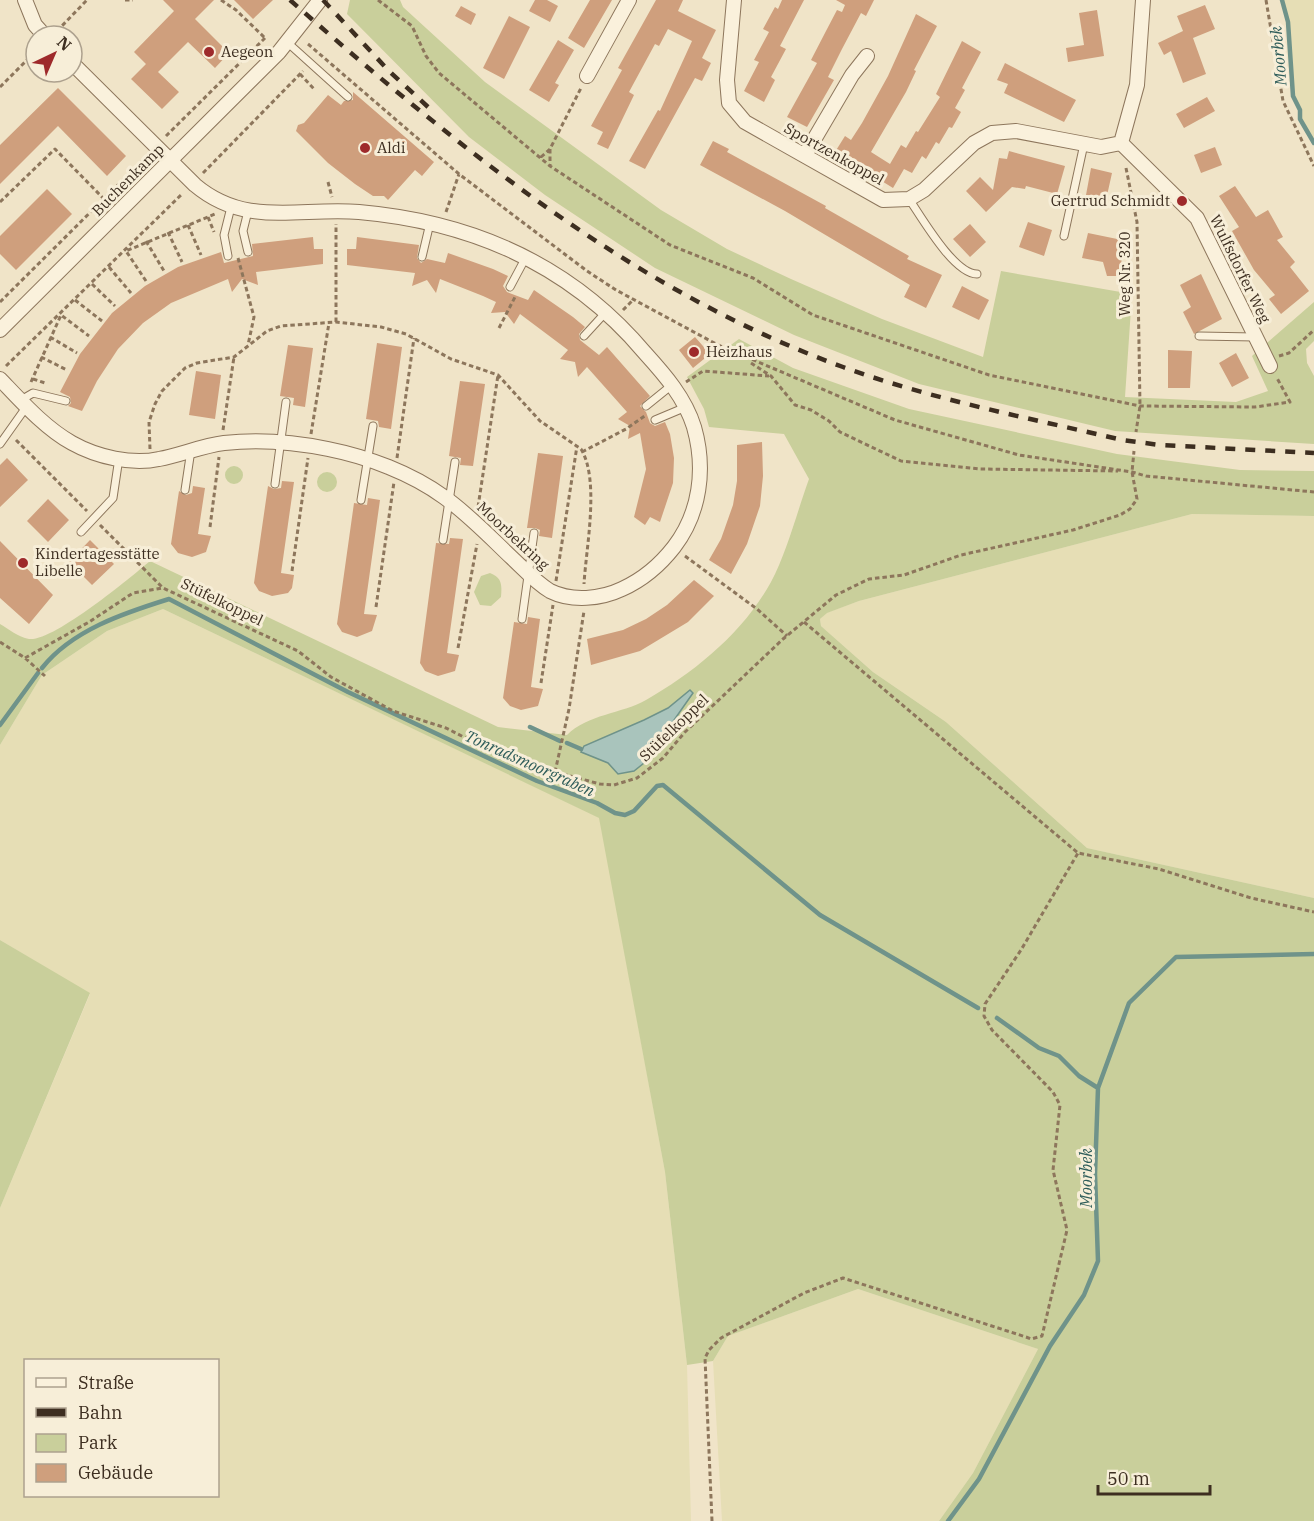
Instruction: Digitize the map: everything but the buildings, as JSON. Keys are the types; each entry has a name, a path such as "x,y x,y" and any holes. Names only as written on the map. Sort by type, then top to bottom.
{"street":[{"path":"25,0 34,24"},
{"name":"Buchenkamp","path":"0,330 287,43 320,0"},
{"path":"588,76 629,0"},
{"name":"Sportzenkoppel","path":"734,0 727,80 729,103 745,122 883,200 909,199"},
{"path":"909,199 924,190 974,143 992,133 1016,131 1101,147 1121,143 1137,85 1143,0"},
{"path":"805,155 852,75 867,56"},
{"name":"Moorbekring","path":"0,380 25,400 50,427 75,445 119,458 151,460 237,442 281,442 329,449 367,460 411,478 450,502 529,574 554,593 584,598 606,596 630,585 650,572 674,548 694,510 699,484 699,452 686,407 674,388 635,341 606,312 580,291 526,257 485,238 436,224 376,214 337,211 284,214 248,211 227,206 213,199 193,183 84,75"},
{"name":"Wulfsdorfer Weg","path":"1121,143 1197,218 1270,366"}],"lane":[{"path":"287,43 348,97"},
{"path":"1064,236 1084,144"},
{"path":"909,199 956,264 969,274 977,274"},
{"path":"227,206 224,235 228,256"},
{"path":"248,211 243,231 248,252"},
{"path":"422,257 436,224"},
{"path":"510,287 526,257"},
{"path":"584,336 606,312"},
{"path":"1198,336 1255,337"},
{"path":"646,406 674,388"},
{"path":"0,444 9,432 25,400 42,394 66,401"},
{"path":"275,484 286,402"},
{"path":"655,420 686,407"},
{"path":"361,500 373,426"},
{"path":"185,490 191,450"},
{"path":"81,531 112,498 119,458"},
{"path":"443,540 455,462"},
{"path":"522,619 534,533"}],"path":[{"path":"63,24 87,0"},
{"path":"125,0 133,0"},
{"path":"221,0 237,10 265,38 287,43 616,290 745,358 895,420 1019,455 1146,476 1314,492"},
{"path":"378,0 412,26 426,56 439,73 550,166 670,245 753,278 813,315 989,375 1140,406 1255,407 1290,402 1270,366 1278,356 1289,353 1314,330"},
{"path":"1266,0 1283,101 1314,166"},
{"path":"237,10 240,6"},
{"path":"0,302 265,38"},
{"path":"0,372 126,251 306,68 303,57"},
{"path":"0,87 24,63"},
{"path":"300,74 315,90"},
{"path":"541,158 550,149 588,76"},
{"name":"Weg Nr. 320","path":"1121,143 1137,222 1140,406 1136,432"},
{"path":"0,202 55,149 118,213"},
{"path":"550,149 550,166"},
{"path":"436,224 459,174"},
{"path":"328,182 337,211 334,267 336,322"},
{"path":"126,251 214,214 227,206"},
{"path":"188,225 201,255"},
{"path":"168,232 182,262"},
{"path":"146,241 164,271"},
{"path":"126,251 146,280"},
{"path":"109,267 131,293"},
{"path":"92,284 115,306"},
{"path":"248,298 254,317 248,345"},
{"path":"75,300 102,321"},
{"path":"61,315 89,336"},
{"path":"25,400 40,357 61,315"},
{"path":"151,460 149,422 158,398 173,377 197,363 234,357 267,332 280,326 336,322 381,327 406,334 451,359 498,375 540,421 577,446 582,452 590,480 584,598 569,709 555,772"},
{"path":"50,337 77,353"},
{"path":"40,357 68,370"},
{"path":"745,358 771,376 795,405 811,410 829,421 840,432 901,461 980,469 1132,472"},
{"path":"674,388 703,371 771,376"},
{"path":"458,648 498,375"},
{"path":"582,452 626,429"},
{"path":"9,432 163,588"},
{"path":"541,683 577,446"},
{"path":"1132,472 1134,451"},
{"name":"Stüfelkoppel","path":"25,658 89,622 133,593 163,588 298,651 331,677 393,711 446,728 493,752 555,772 600,784 614,785 637,778 663,758 685,732 787,636 836,595 869,579 904,575 961,555 1073,530 1120,515 1130,509 1137,500 1132,472"},
{"path":"674,548 757,609 787,636"},
{"path":"804,622 1078,853 1159,869 1251,898 1314,912"},
{"path":"0,642 25,658 45,676"},
{"path":"712,1521 705,1358 709,1350 721,1338 804,1293 843,1278 1026,1337 1042,1336 1067,1230 1053,1170 1060,1106 1053,1092 992,1030 984,1016 986,1004 1078,853"}],"shaded area":[{"path":"1282,0 1314,0 1314,143 1300,119 1300,110 1293,96 1288,22"},
{"path":"1192,514 1314,516 1314,898 1087,848 946,722 873,672 821,626 820,619 826,613 859,601"},
{"path":"163,609 600,818 665,1172 687,1365 691,1521 0,1521 0,1208 90,994 0,940 0,745 42,675 107,631"},
{"path":"858,1289 1038,1349 973,1473 939,1521 722,1521 713,1361 728,1336"}],"green space":[{"path":"350,0 400,0 403,7 485,82 661,210 727,249 882,319 983,357 1001,271 1132,294 1125,397 1236,402 1268,391 1252,356 1314,302 1314,341 1306,349 1307,363 1314,376 1314,444 1115,431 919,384 794,335 655,268 545,195 469,137 347,14"},
{"path":"739,339 793,368 909,409 1117,454 1240,470 1314,471 1314,516 1192,514 859,601 827,613 820,619 821,626 873,672 946,722 1087,848 1314,898 1314,1521 939,1521 973,1473 1038,1349 858,1289 728,1336 713,1361 687,1365 665,1172 599,818 163,609 107,631 42,675 0,745 0,624 25,638 40,637 91,608 150,561 498,727 567,735 575,728 595,718 646,700 700,664 732,634 760,601 782,558 809,479 784,434 709,427 704,409 687,377"},
{"path":"234,466 240,469 243,475 240,481 234,484 228,481 225,475 228,469"},
{"path":"327,472 334,475 337,482 334,489 327,492 320,489 317,482 320,475"},
{"path":"490,573 500,582 501,597 491,606 480,605 474,592 481,576"},
{"path":"0,940 90,993 0,1208"}],"water":[{"path":"690,690 693,693 644,763 634,771 618,774 608,763 581,752 584,746 668,708"}],"waterway":[{"name":"Moorbek","path":"1282,0 1288,22 1293,96 1300,110 1300,119 1314,143"},
{"name":"Tonradsmoorgraben","path":"42,668 68,643 100,624 169,599 348,692 537,781 597,803 615,813 625,815 634,811 657,786 663,785 820,915 978,1008"},
{"name":"Tonradsmoorgraben","path":"0,725 38,673"},
{"path":"530,727 560,741"},
{"path":"567,743 581,749"},
{"name":"Moorbek","path":"948,1521 979,1479 1050,1346 1084,1295 1098,1261 1095,1174 1098,1088 1129,1003 1176,957 1314,954"},
{"name":"Tonradsmoorgraben","path":"997,1018 1039,1048 1059,1056 1079,1076 1098,1088"}],"railway":[{"path":"290,0 417,108 550,210 620,256 691,298 766,335 877,379 982,408 1122,440 1160,445 1314,453"},
{"path":"323,0 389,71 428,107"}],"place":[{"name":"Aegeon","path":"209,52"},
{"name":"Aldi","path":"365,148"},
{"name":"Gertrud Schmidt","path":"1182,201"},
{"name":"Heizhaus","path":"694,352"},
{"name":"Kindertagesstätte Libelle","path":"23,563"}]}
